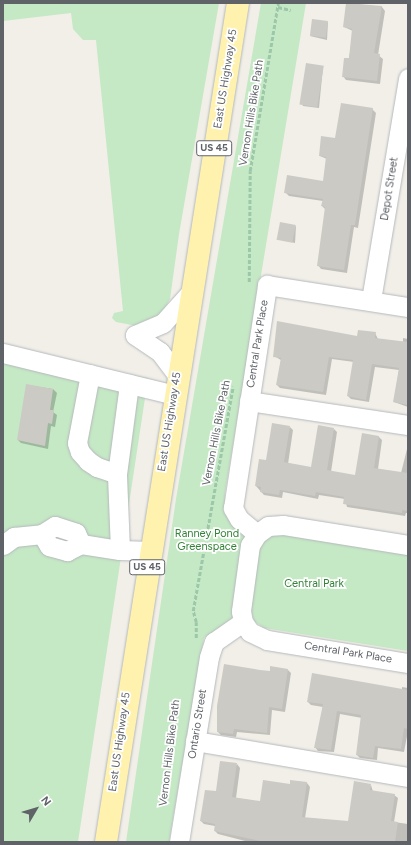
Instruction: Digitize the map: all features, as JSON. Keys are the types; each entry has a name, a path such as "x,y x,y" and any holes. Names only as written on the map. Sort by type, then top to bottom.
{"main road":[{"name":"East US Highway 45","path":"106,842 150,551 238,3"}],"street":[{"name":"Depot Street","path":"371,300 408,78"},
{"name":"Central Park Place","path":"257,534 239,519 233,508 249,401 258,286 371,300 408,307"},
{"path":"3,353 129,384 176,386 160,352 135,335 163,323 191,292"},
{"path":"90,374 77,443 80,452 88,461 97,467 117,474"},
{"path":"120,550 117,474 129,384"},
{"path":"249,401 408,425"},
{"path":"243,622 241,611 250,545 257,534 268,526 283,525 408,544"},
{"path":"3,545 21,535 42,534 49,546 67,551 81,544 120,550 150,551"},
{"name":"Central Park Place","path":"243,622 250,632 267,640 408,662"},
{"name":"Ontario Street","path":"179,842 209,657 214,642 243,622"},
{"path":"195,741 408,777"}],"path":[{"name":"Vernon Hills Bike Path","path":"258,286 251,164 263,82 278,3"},
{"path":"278,7 291,10"},
{"name":"Vernon Hills Bike Path","path":"196,642 196,622 193,611 233,385"}],"green space":[{"path":"3,3 219,3 179,234 170,299 159,318 137,326 116,322 112,318 114,313 123,311 96,40 83,40 73,29 71,13 3,21"},
{"name":"Ranney Pond Greenspace","path":"261,3 306,3 225,493 225,504 246,529 234,617 204,638 169,842 126,842 176,499"},
{"path":"3,351 148,378 78,842 3,842"},
{"name":"Central Park","path":"274,529 408,548 408,651 264,628 254,621 249,603 260,543"}],"building":[{"path":"346,3 382,6 374,53 380,54 377,81 342,77 344,58 349,58 352,29 343,27"},
{"path":"312,19 328,21 326,38 310,36"},
{"path":"306,63 324,66 317,107 299,104"},
{"path":"341,103 373,108 355,225 351,225 344,270 317,266 325,207 321,206 323,199 284,193 287,175 323,181 326,157 319,156 321,136 335,138"},
{"path":"280,222 296,225 292,243 277,240"},
{"path":"277,321 357,336 358,330 376,332 375,338 408,342 408,405 393,402 399,368 372,364 366,400 347,396 353,360 329,357 323,392 276,385 281,358 273,357"},
{"path":"26,384 53,389 50,410 54,410 52,424 48,423 45,446 17,440"},
{"path":"272,423 290,426 284,462 311,467 318,425 334,428 327,470 355,475 362,433 379,436 374,468 408,473 408,511 402,510 402,513 343,504 344,497 316,492 315,496 280,490 279,495 260,492 261,487 255,486 259,459 266,460"},
{"path":"224,664 270,671 270,666 288,669 282,709 269,707 267,733 234,729 233,734 217,732 217,706"},
{"path":"312,673 408,690 408,729 404,728 401,749 375,746 373,758 356,755 361,715 337,711 331,750 314,748 323,704 307,702"},
{"path":"220,761 237,763 232,797 260,801 263,780 290,784 290,780 307,782 302,817 348,821 354,781 371,784 370,790 395,794 391,821 398,822 395,842 265,842 214,831 215,824 200,821 205,790 216,791"}]}
